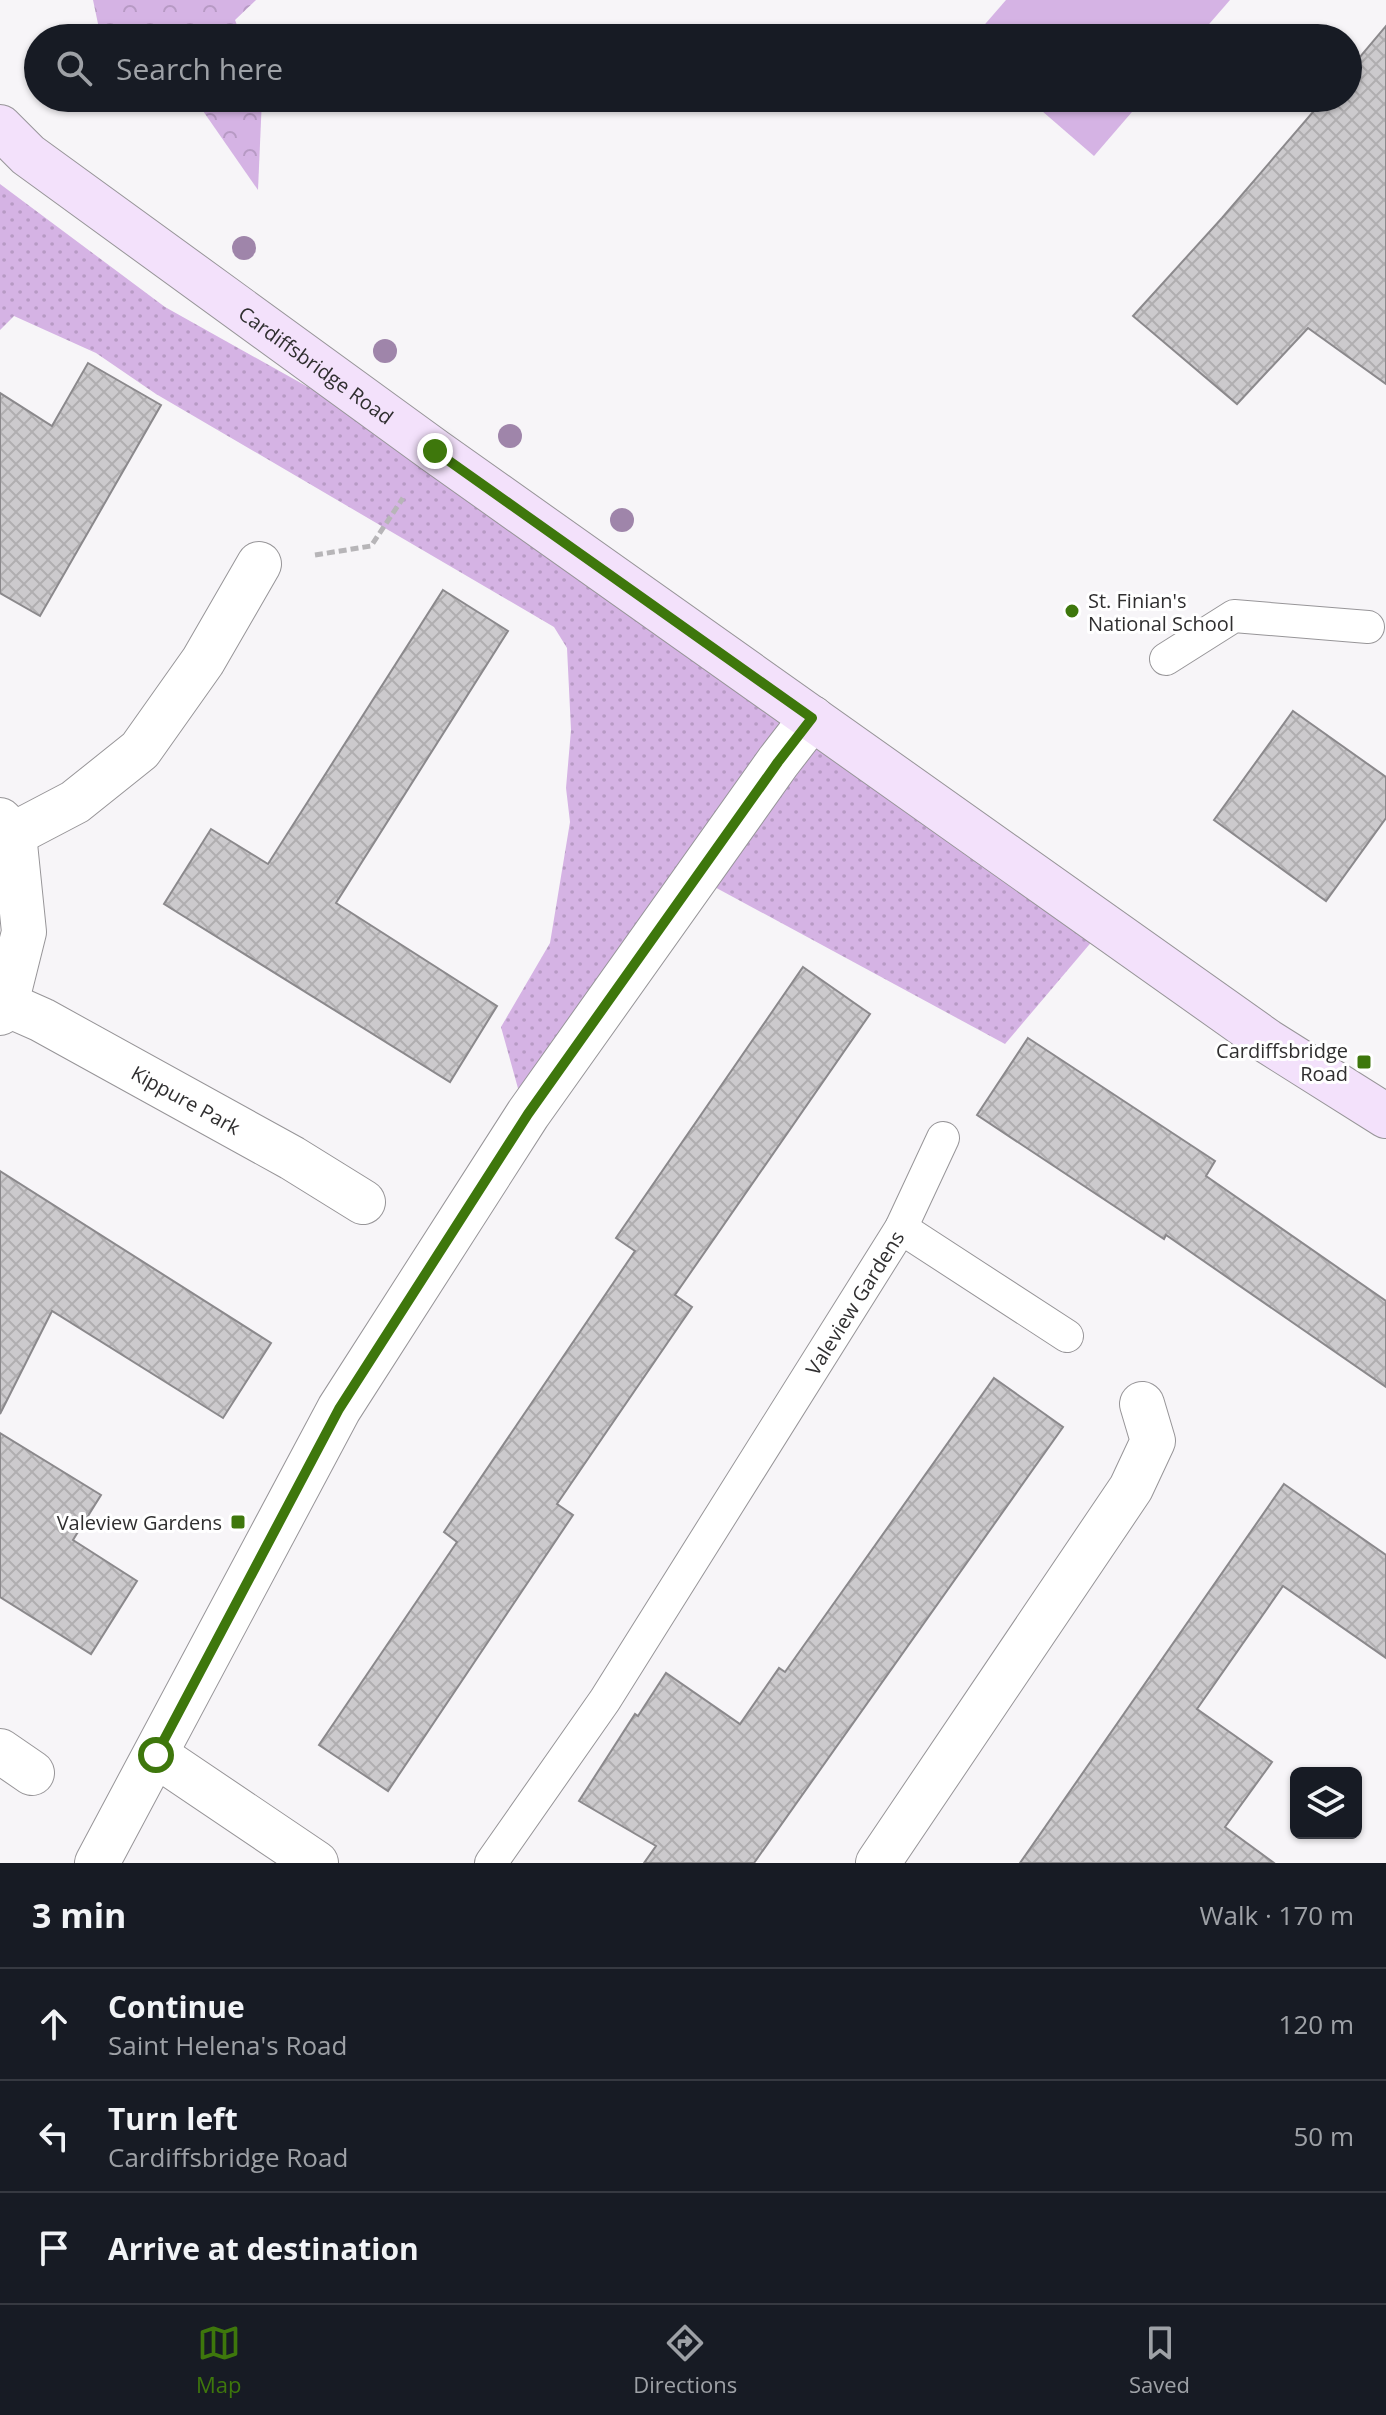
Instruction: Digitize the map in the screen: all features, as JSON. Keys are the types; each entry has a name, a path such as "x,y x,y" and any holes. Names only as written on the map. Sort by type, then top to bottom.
{"main road":[{"name":"Cardiffsbridge Road","path":"0,127 28,155 435,451 1267,1041 1386,1116"}],"street":[{"name":"Kippure Park","path":"259,564 203,661 140,750 75,802 7,827 24,932 3,1008 42,1020 292,1158 363,1202"},
{"path":"97,1863 339,1409 528,1114 768,775 812,718"},
{"path":"878,1863 1131,1488 1153,1441 1142,1404"},
{"path":"156,1755 316,1863"}],"lane":[{"path":"1166,659 1234,616 1368,627"},
{"name":"Valeview Gardens","path":"491,1863 605,1700 901,1228 943,1138"},
{"path":"901,1228 1067,1336"}],"path":[{"path":"259,564 371,546 435,451"}],"green space":[{"path":"93,0 256,0 235,20 237,24 98,24"},
{"path":"1006,0 1230,0 1209,24 985,24"},
{"path":"204,112 261,112 258,190"},
{"path":"1043,112 1132,112 1094,156"},
{"path":"0,184 165,307 431,456 806,718 524,1110 501,1027 550,943 570,822 566,788 571,730 567,648 554,627 156,394 96,353 14,316 0,330"},
{"path":"812,721 1105,926 1005,1044 698,878"}],"building":[{"path":"1386,26 1386,384 1308,328 1237,404 1133,316 1313,112 1362,112 1362,54"},
{"path":"88,363 161,405 40,616 0,593 0,393 52,426"},
{"path":"443,590 508,631 336,903 497,1006 450,1082 164,904 211,829 268,864"},
{"path":"1293,711 1386,777 1386,818 1326,901 1214,820"},
{"path":"803,967 870,1014 675,1295 692,1307 557,1504 573,1515 388,1791 319,1745 457,1542 444,1532 635,1251 616,1238"},
{"path":"1028,1038 1215,1161 1206,1176 1386,1301 1386,1387 1166,1235 1164,1239 977,1115"},
{"path":"0,1171 271,1343 223,1418 52,1311 0,1414"},
{"path":"994,1378 1063,1427 754,1863 644,1863 656,1846 579,1801 635,1714 638,1716 666,1673 740,1724 779,1668 785,1672"},
{"path":"0,1433 101,1495 73,1540 137,1581 91,1654 0,1597"},
{"path":"1284,1484 1386,1555 1386,1658 1283,1586 1197,1709 1272,1762 1225,1827 1274,1863 1020,1863"}],"place":[{"name":"St. Finian's National School","path":"1072,611"},
{"name":"Cardiffsbridge Road","path":"1364,1062"},
{"name":"Valeview Gardens","path":"238,1522"}],"route":[{"path":"156,1755 339,1409 528,1114 812,718 435,451"}]}
